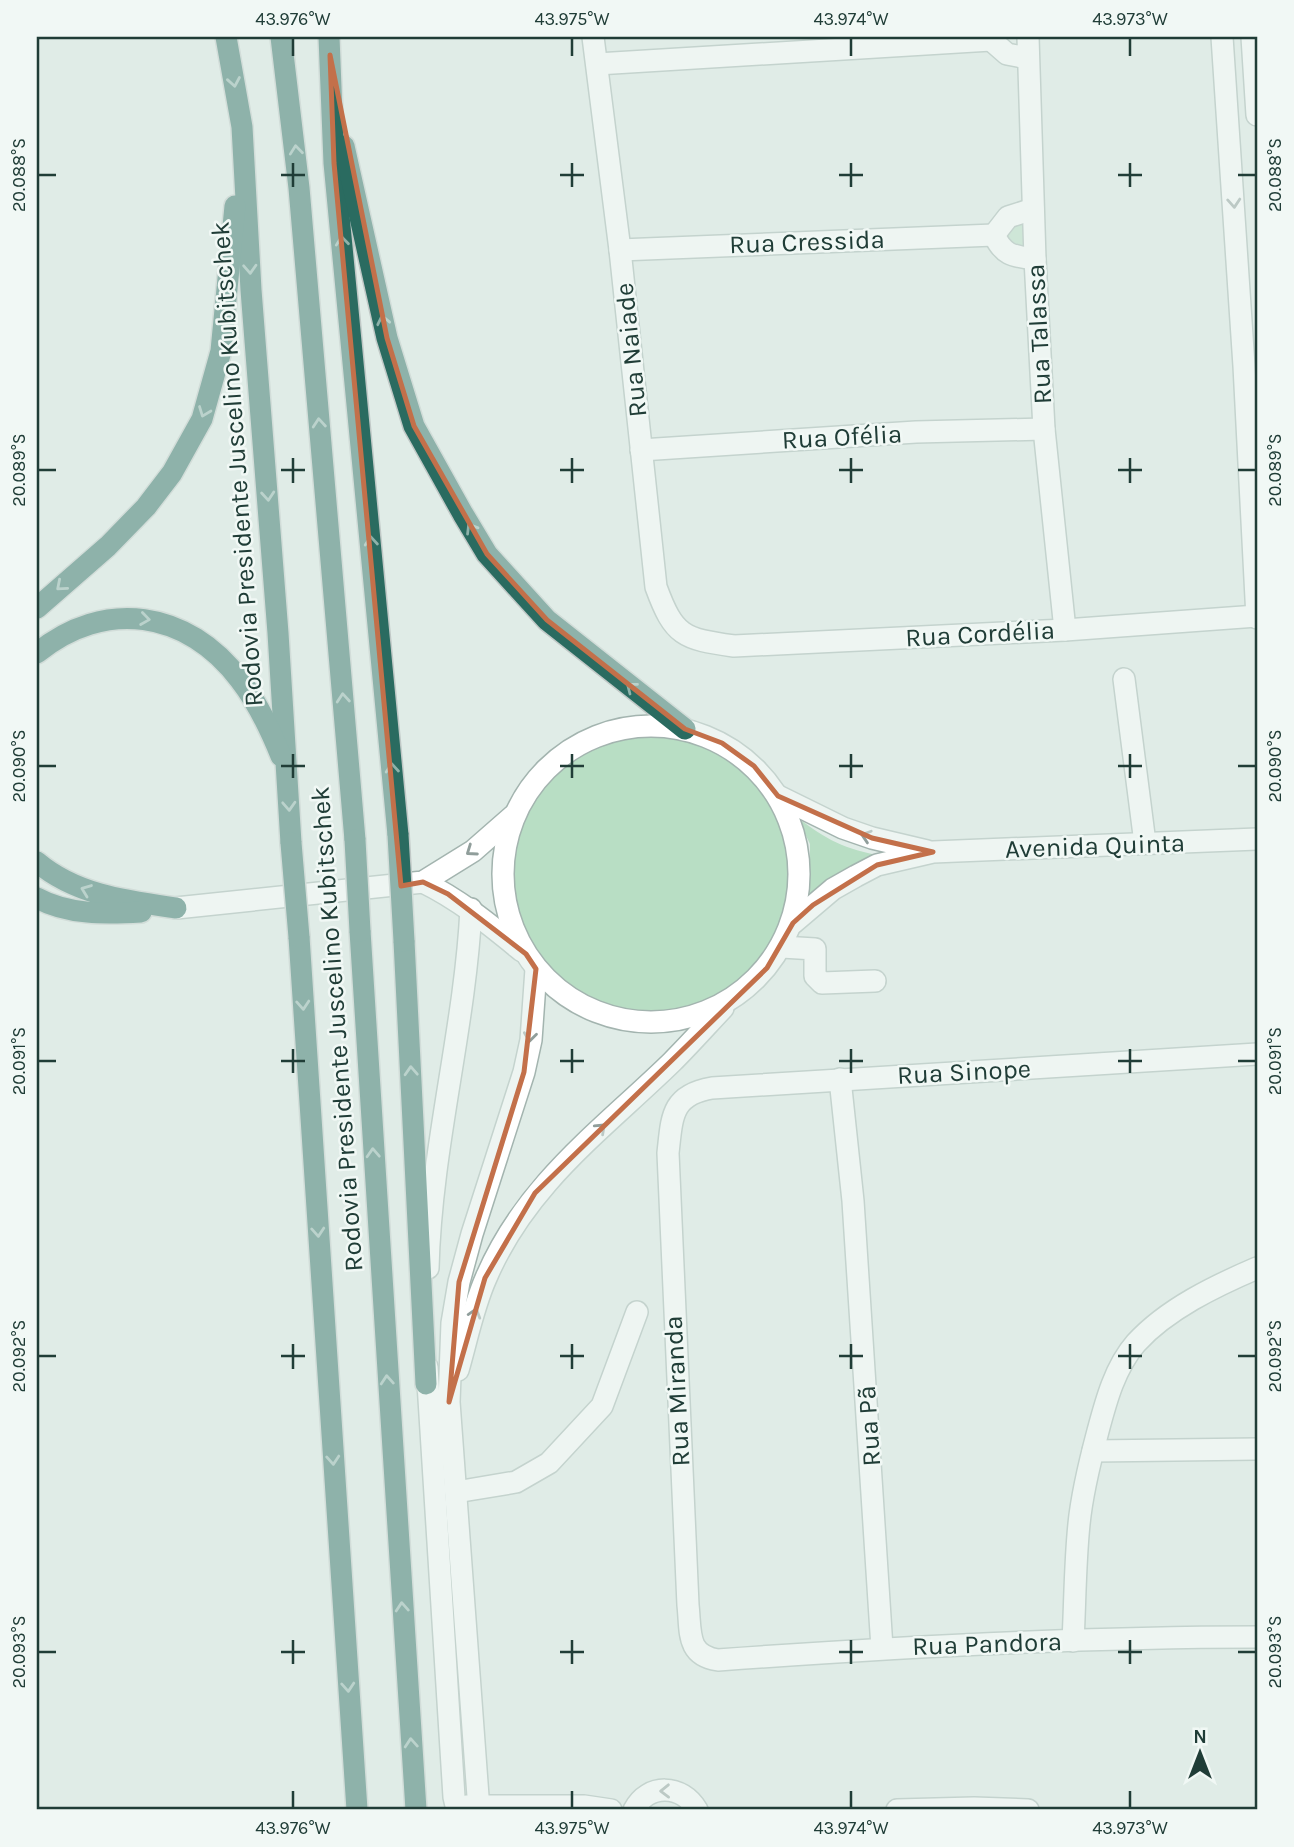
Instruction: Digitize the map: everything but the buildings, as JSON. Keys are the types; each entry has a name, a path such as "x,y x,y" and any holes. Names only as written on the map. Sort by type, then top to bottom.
{"highway":[{"name":"Rodovia Presidente Juscelino Kubitschek","path":"226,37 242,127 251,290 299,937 357,1810"},
{"name":"Rodovia Presidente Juscelino Kubitschek","path":"281,37 293,122 355,840 416,1810"},
{"path":"329,46 338,114 387,338 414,426 487,554 517,589 547,620 685,729"},
{"path":"329,46 334,163 398,835 426,1384"},
{"path":"37,607 108,546 152,499 172,472 202,419 221,351 242,127"},
{"path":"37,653 59,636 98,621 149,618 175,627 193,636 239,677 257,704 287,769"},
{"path":"37,862 58,878 99,895 176,908"},
{"path":"37,898 66,908 114,914 176,908"}],"street":[{"name":"Rua Naiade","path":"593,37 620,250 656,587 666,612 680,632 703,642"},
{"path":"1222,37 1257,617"},
{"path":"1252,37 1257,116"},
{"path":"597,64 993,39 1007,54 1028,47"},
{"name":"Rua Talassa","path":"1028,47 1044,429 1065,630"},
{"path":"1229,128 1257,125"},
{"path":"1033,209 1008,217 994,235 1005,252 1035,259"},
{"name":"Rua Cressida","path":"620,250 994,235"},
{"name":"Rua Ofélia","path":"641,450 916,432 1044,429"},
{"name":"Rua Cordélia","path":"703,642 734,646 1065,630 1257,617"},
{"path":"1124,679 1145,844"},
{"path":"449,1402 485,1279 505,1240 535,1194 570,1156 673,1061 727,1003 749,987 782,947 793,923 801,880 796,836 778,796 754,766 722,743 685,729 644,726 603,733 567,752 536,779 514,814 504,846 502,878 506,911 518,942 531,962 531,1040 513,1113 472,1234 459,1282 452,1323 449,1402 479,1808"},
{"name":"Avenida Quinta","path":"778,796 843,828 872,838 933,852"},
{"path":"176,908 423,883 473,850 514,814"},
{"name":"Avenida Quinta","path":"793,923 833,889 877,865 933,852 1257,839"},
{"path":"423,883 448,894 471,909 567,997 605,1016 646,1023 688,1019 727,1003"},
{"path":"471,909 470,947 439,1145 430,1231 426,1384 456,1808 584,1806 611,1810"},
{"path":"782,947 815,949 815,976 822,983 875,981"},
{"name":"Rua Sinope","path":"676,1106 685,1097 712,1088 1257,1054"},
{"name":"Rua Pã","path":"840,1079 853,1201 882,1648"},
{"name":"Rua Miranda","path":"676,1106 668,1153 688,1605 696,1651 703,1658 718,1660"},
{"path":"1073,1642 1079,1524 1103,1410 1124,1360 1151,1328 1186,1304 1257,1268"},
{"path":"456,1492 516,1482 549,1463 602,1406 637,1312"},
{"path":"1093,1451 1257,1448"},
{"name":"Rua Pandora","path":"718,1660 882,1648 1257,1637"},
{"path":"634,1810 649,1793 668,1789 686,1796 697,1810"},
{"path":"897,1810 1028,1810"}],"highlighted area":[{"path":"330,55 387,338 414,426 487,554 547,620 685,729 722,743 754,766 778,796 872,838 933,852 877,865 813,905 793,923 767,968 535,1193 485,1278 449,1402 459,1282 524,1072 536,969 526,954 448,894 423,882 401,886 334,163"}],"green space":[{"path":"1022,219 1034,241 1017,253 1001,233"},
{"path":"649,735 689,741 715,751 737,766 757,786 778,821 788,874 782,914 772,940 757,962 737,982 702,1003 649,1013 609,1007 583,997 561,982 541,962 520,927 510,874 516,834 526,808 541,786 561,766 596,745"},
{"path":"797,817 836,843 882,856 829,879 803,904 810,870 810,844"}]}
